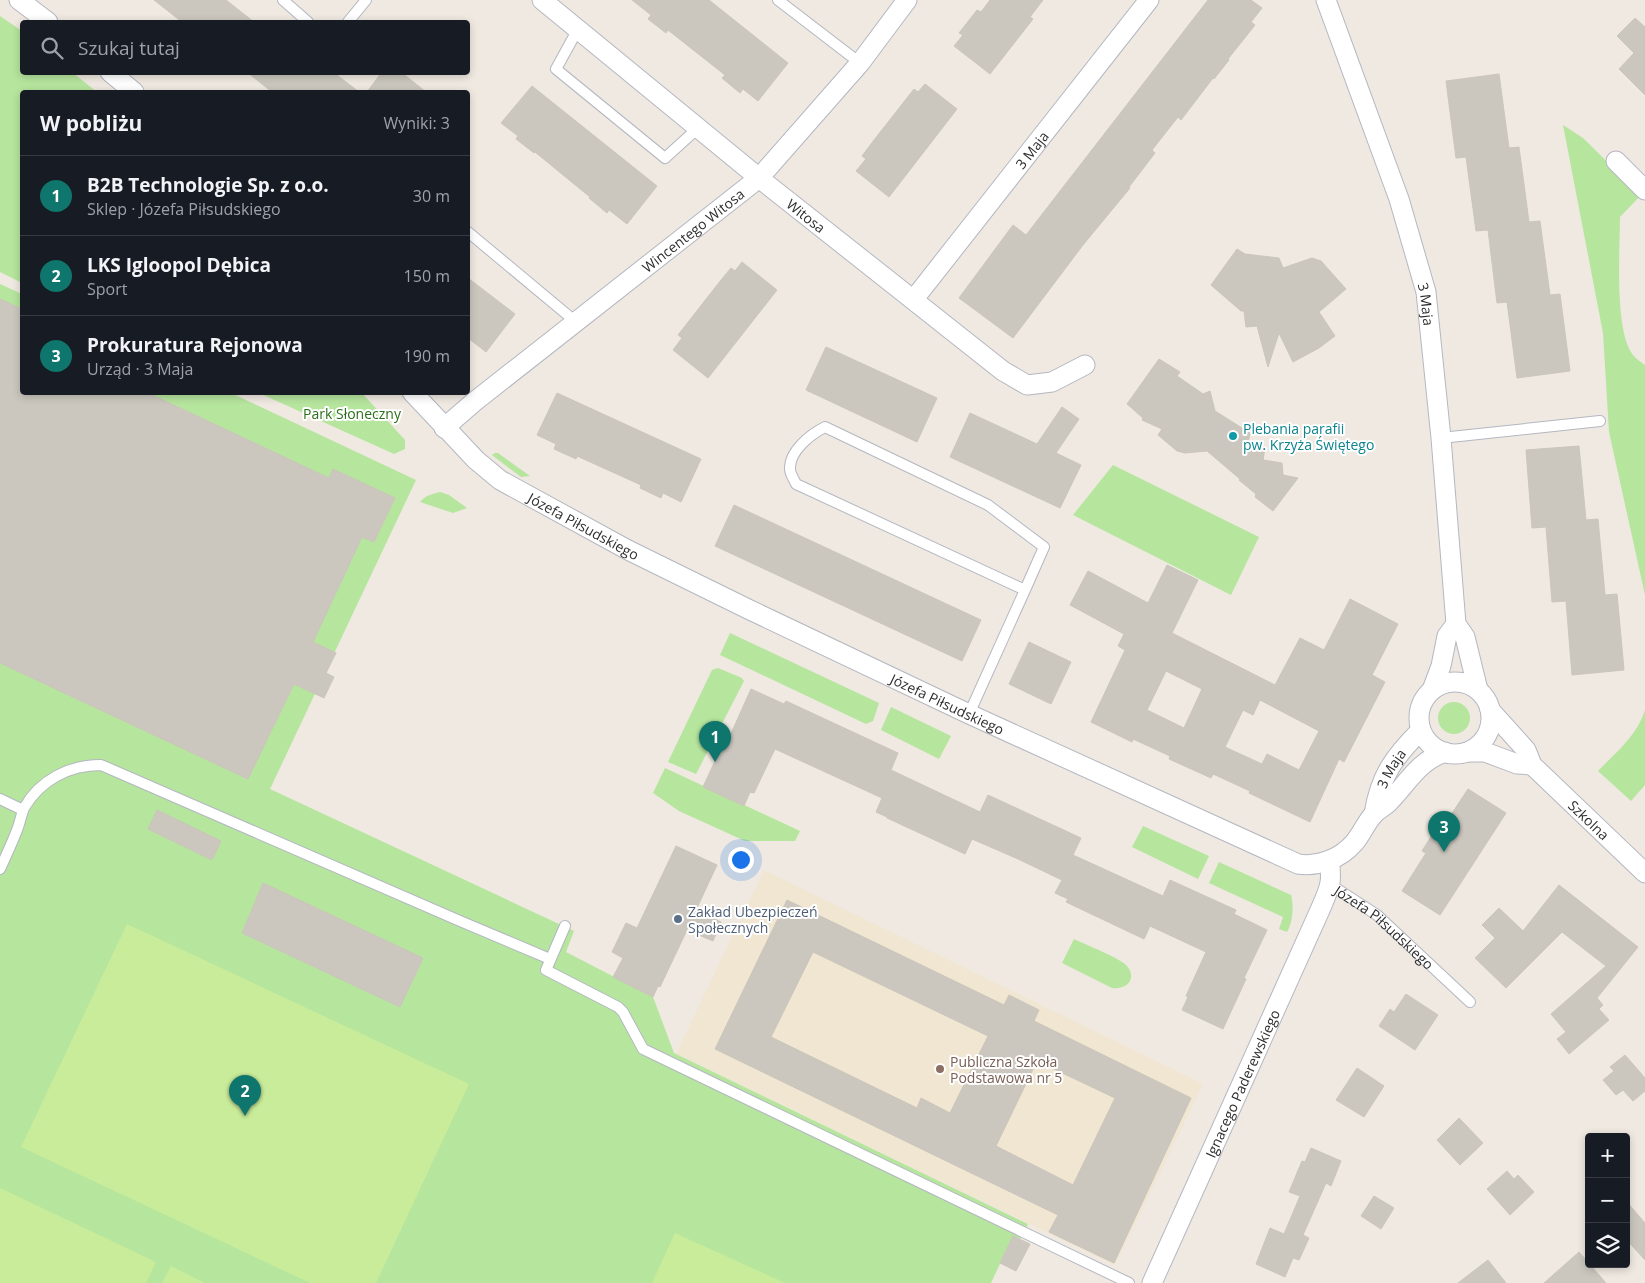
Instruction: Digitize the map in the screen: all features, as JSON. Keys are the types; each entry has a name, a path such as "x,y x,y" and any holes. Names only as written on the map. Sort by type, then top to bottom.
{"street":[{"path":"19,0 45,20"},
{"name":"Witosa","path":"542,0 759,178 1003,371 1027,385 1052,382 1086,365"},
{"name":"Wincentego Witosa","path":"444,428 474,402 759,178 860,63 907,0"},
{"name":"3 Maja","path":"914,299 1149,0"},
{"name":"3 Maja","path":"1326,0 1399,199 1426,292 1441,438 1456,624 1465,637 1478,690"},
{"path":"114,75 132,90"},
{"path":"1616,161 1645,190"},
{"name":"Józefa Piłsudskiego","path":"415,395 476,460 500,480 628,550 969,714 1298,864 1313,865 1330,860 1331,885"},
{"path":"1432,690 1441,666 1447,636 1456,624"},
{"path":"1466,752 1479,744 1486,736 1490,725 1490,710 1485,698 1478,690 1467,684 1456,682 1443,684 1432,690 1424,699 1420,710 1418,720 1427,740 1438,750 1445,752 1457,754 1484,752 1517,764 1532,765"},
{"name":"Szkolna","path":"1490,710 1526,750 1532,765 1645,873"},
{"name":"3 Maja","path":"1374,814 1377,795 1391,763 1421,730"},
{"name":"3 Maja","path":"1330,860 1353,844 1374,814 1388,803 1422,764 1432,757 1445,752"},
{"name":"Ignacego Paderewskiego","path":"1152,1283 1331,885"}],"lane":[{"path":"283,0 306,20"},
{"path":"350,20 366,0"},
{"path":"778,0 860,63"},
{"path":"578,29 556,69 664,158 698,128"},
{"path":"470,234 576,322"},
{"path":"1441,438 1600,421"},
{"path":"969,714 1025,590 1044,547 988,505 825,427 812,434 790,458 790,471 796,484 1025,590"},
{"path":"0,869 17,830 23,810 30,799 50,779 75,768 100,765 550,959"},
{"path":"0,799 23,810"},
{"name":"Józefa Piłsudskiego","path":"1331,885 1377,915 1470,1002"},
{"path":"565,926 546,970 618,1007 623,1012 643,1049 1129,1283"}],"shaded area":[{"name":"Publiczna Szkoła Podstawowa nr 5","path":"764,870 1203,1084 1115,1265 676,1054"}],"green space":[{"path":"0,16 20,30 20,75 76,75 94,90 20,90 20,282 0,272"},
{"path":"1563,125 1583,138 1641,195 1620,217 1619,289 1623,328 1627,343 1634,356 1645,365 1645,595 1609,432 1603,333"},
{"path":"0,284 20,293 20,395 235,395 416,480 270,789 574,931 566,952 653,997 674,1053 1028,1224 1020,1239 1013,1236 991,1283 0,1283"},
{"name":"Park Słoneczny","path":"263,395 364,395 405,440 405,449 394,454"},
{"path":"498,453 530,476 521,477 492,455"},
{"path":"1113,465 1259,537 1231,595 1073,515"},
{"path":"440,492 449,495 467,508 453,513 420,502 427,496"},
{"path":"730,633 879,703 873,721 866,724 720,655"},
{"path":"718,668 742,678 744,681 696,774 668,762 712,670"},
{"path":"1454,702 1466,706 1470,718 1466,730 1454,734 1442,730 1438,718 1442,706"},
{"path":"891,707 951,736 939,759 881,730"},
{"path":"1645,710 1645,785 1631,801 1598,771 1631,736"},
{"path":"665,768 800,831 795,841 745,841 679,811 653,793"},
{"path":"1143,826 1209,856 1198,879 1132,847"},
{"path":"1219,862 1291,895 1291,924 1287,932 1279,929 1283,917 1209,883"},
{"path":"127,924 469,1084 376,1283 310,1283 21,1147"},
{"path":"1074,939 1125,964 1131,973 1130,981 1123,987 1112,988 1062,963"},
{"path":"0,1188 156,1262 146,1283 0,1283"},
{"path":"675,1233 785,1283 652,1283"},
{"path":"171,1266 205,1283 162,1283"}],"building":[{"path":"154,0 226,0 251,20 179,20"},
{"path":"632,0 709,0 788,63 758,101 743,89 740,93 722,78 725,75 668,30 666,33 648,19 651,15"},
{"path":"990,0 1043,0 1030,17 1033,19 990,74 954,46 963,35 959,33 977,10 981,12"},
{"path":"1208,0 1251,0 1262,8 1251,22 1255,25 1229,60 1181,120 1178,117 1152,150 1155,153 1130,188 1083,245 1013,338 959,298 1013,225 1026,235"},
{"path":"1635,18 1645,27 1645,95 1619,69 1634,53 1617,36"},
{"path":"1499,74 1509,148 1519,147 1529,222 1540,221 1550,295 1560,294 1570,371 1517,378 1507,302 1497,303 1488,230 1476,231 1466,157 1456,158 1446,81"},
{"path":"251,75 337,75 356,90 270,90"},
{"path":"380,75 405,75 424,90 368,90"},
{"path":"925,84 957,109 889,197 856,171 866,159 862,156 914,89 918,92"},
{"path":"532,86 657,186 627,224 609,210 607,213 535,152 516,139 518,136 501,123"},
{"path":"1237,249 1245,254 1279,258 1283,268 1312,258 1321,261 1346,289 1319,312 1335,336 1319,348 1293,362 1279,333 1268,367 1257,326 1246,327 1244,311 1241,311 1211,285"},
{"path":"742,262 777,290 708,378 673,350 682,338 678,335 721,280 731,268 735,271"},
{"path":"470,280 515,314 486,352 470,340"},
{"path":"0,299 20,308 20,395 152,395 329,478 333,469 395,498 374,542 362,537 313,642 336,653 326,673 334,677 324,698 294,684 248,779 0,663"},
{"path":"826,347 937,398 917,442 806,390"},
{"name":"Plebania parafii pw. Krzyża Świętego","path":"1159,359 1180,372 1177,376 1203,394 1210,391 1215,411 1250,433 1248,443 1265,448 1263,460 1282,463 1283,475 1298,478 1273,511 1255,497 1256,494 1207,451 1185,453 1177,451 1158,435 1162,429 1142,420 1143,418 1127,404"},
{"path":"557,393 701,459 681,502 663,493 661,498 640,488 641,485 577,456 576,459 554,449 556,444 537,435"},
{"path":"1062,407 1079,419 1056,453 1081,465 1060,508 950,457 970,413 1037,444"},
{"path":"1579,446 1586,520 1598,519 1605,595 1617,594 1624,670 1572,675 1566,601 1552,602 1546,527 1532,528 1526,450"},
{"path":"734,505 981,620 962,661 715,546"},
{"path":"1167,565 1198,580 1172,633 1275,685 1300,638 1324,650 1350,599 1398,624 1372,675 1385,682 1344,762 1339,759 1310,822 1213,774 1211,778 1169,759 1170,756 1133,739 1132,742 1091,722 1125,650 1118,646 1124,634 1070,605 1088,571 1148,603","holes":["1166,671 1202,689 1184,728 1147,710","1260,700 1319,731 1299,770 1267,754 1262,764 1225,747 1243,710 1253,715"]},
{"path":"1029,642 1071,662 1051,704 1009,684"},
{"path":"751,689 784,704 786,701 898,753 891,770 980,812 988,795 1081,838 1073,855 1163,896 1170,880 1236,910 1234,914 1267,930 1244,978 1246,979 1223,1029 1182,1010 1188,997 1186,996 1206,952 1150,926 1144,939 1066,902 1068,899 1055,893 1062,880 1018,859 972,839 965,854 876,812 882,798 775,749 754,793 750,792 744,806 703,787 726,737 729,738"},
{"path":"1468,789 1506,813 1440,915 1402,891 1426,853 1422,851 1437,827 1441,830"},
{"path":"157,810 221,841 212,860 148,829"},
{"name":"Zakład Ubezpieczeń Społecznych","path":"676,846 717,865 696,910 721,922 713,941 687,930 660,987 658,986 653,997 613,977 623,958 612,952 626,923 637,928"},
{"path":"263,883 423,958 400,1007 242,933"},
{"path":"1559,885 1638,947 1597,998 1603,1005 1599,1009 1609,1020 1569,1054 1557,1039 1566,1032 1551,1014 1606,966 1562,932 1506,988 1475,958 1495,938 1482,925 1499,908 1523,931"},
{"path":"787,900 1004,1005 1009,995 1039,1010 1034,1021 1191,1098 1114,1263 1049,1232 1058,1215 715,1049","holes":["813,952 988,1036 950,1113 921,1098 917,1108 771,1037","1037,1061 1115,1098 1073,1185 996,1146"]},
{"path":"1406,994 1438,1015 1415,1050 1379,1026 1390,1009 1394,1012"},
{"path":"1625,1055 1645,1078 1645,1091 1633,1101 1623,1090 1616,1095 1603,1080 1614,1071 1610,1067"},
{"path":"1357,1068 1384,1086 1364,1117 1336,1100"},
{"path":"1459,1118 1483,1143 1460,1165 1437,1140"},
{"path":"1311,1148 1341,1161 1331,1186 1326,1183 1303,1235 1309,1238 1299,1260 1293,1258 1285,1277 1256,1264 1270,1228 1284,1234 1300,1196 1289,1192 1302,1161 1305,1162"},
{"path":"1507,1171 1514,1179 1518,1175 1534,1192 1510,1215 1487,1189"},
{"path":"1374,1196 1394,1208 1381,1229 1361,1216"},
{"path":"1630,1206 1645,1223 1645,1260 1630,1243"},
{"path":"1013,1236 1030,1244 1016,1271 1000,1263"},
{"path":"1579,1252 1585,1259 1585,1268 1593,1268 1606,1283 1544,1283"},
{"path":"1488,1260 1506,1283 1458,1283"}],"place":[{"name":"Plebania parafii pw. Krzyża Świętego","path":"1233,436"},
{"name":"B2B Technologie Sp. z o.o.","path":"715,762"},
{"name":"Prokuratura Rejonowa","path":"1444,852"},
{"name":"Zakład Ubezpieczeń Społecznych","path":"678,919"},
{"name":"Publiczna Szkoła Podstawowa nr 5","path":"940,1069"},
{"name":"LKS Igloopol Dębica","path":"245,1116"}]}
